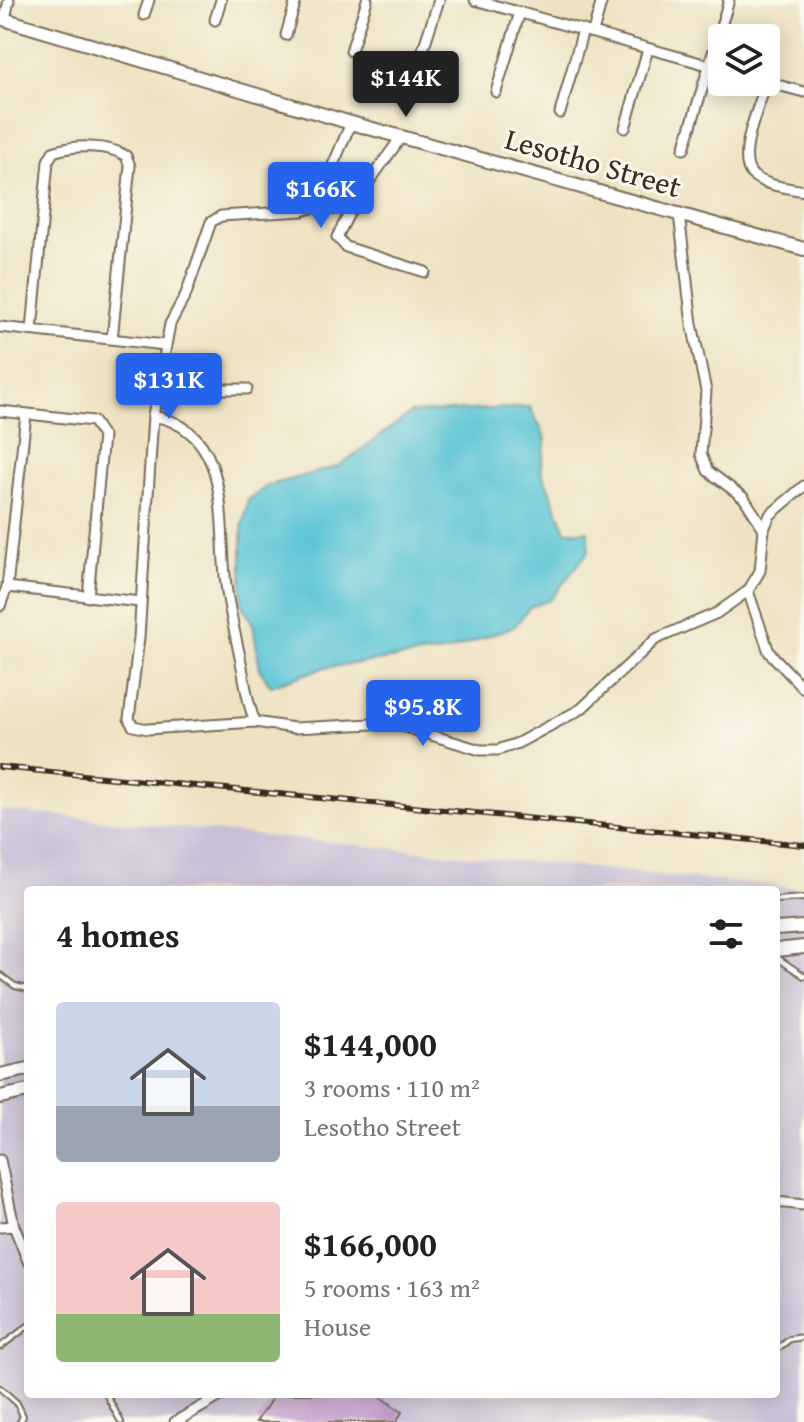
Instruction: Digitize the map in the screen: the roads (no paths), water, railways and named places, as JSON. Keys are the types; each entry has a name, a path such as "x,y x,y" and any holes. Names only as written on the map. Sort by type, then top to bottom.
{"street":[{"path":"2,19 9,0"},
{"path":"144,15 149,0"},
{"path":"215,20 221,0"},
{"path":"286,35 296,0"},
{"path":"351,51 367,0"},
{"path":"416,71 439,0"},
{"path":"476,0 708,66"},
{"path":"560,113 602,0"},
{"path":"722,24 729,0"},
{"path":"496,92 520,12"},
{"name":"Lesotho Street","path":"2,19 351,123 804,249"},
{"path":"625,128 648,49"},
{"path":"684,149 708,69"},
{"path":"780,86 804,92"},
{"path":"762,96 746,149 746,165 753,176 761,180 804,191"},
{"path":"351,123 315,207 302,211 221,216 211,222 165,345 160,389 153,416 137,657 128,709 133,726 174,729 255,722 294,728 392,723 480,750 506,748 581,709 656,639 717,613 748,591 760,571 764,529 777,506 804,486"},
{"path":"402,136 356,200 337,237 346,247 425,272"},
{"path":"32,330 48,161 53,152 65,148 109,149 126,156 130,166 112,339"},
{"path":"679,214 692,324 706,391 701,454 708,471 740,494 764,529"},
{"path":"0,327 165,345"},
{"path":"160,389 247,389"},
{"path":"0,411 93,421 103,436 88,597"},
{"path":"0,606 7,587 26,414"},
{"path":"153,416 170,419 183,426 197,441 215,472 221,495 228,605 245,693 255,722"},
{"path":"7,587 140,602"},
{"path":"748,591 769,652 804,689"},
{"path":"780,929 804,927"},
{"path":"780,950 804,947"},
{"path":"0,1075 24,1070"},
{"path":"0,1097 24,1092"},
{"path":"0,1160 14,1226 24,1251"},
{"path":"780,1202 804,1205"},
{"path":"0,1227 14,1226"},
{"path":"175,1422 217,1398"}],"lane":[{"path":"780,900 804,898"},
{"path":"780,960 804,976"},
{"path":"0,975 15,986 24,988"},
{"path":"0,1347 24,1329"},
{"path":"780,1347 790,1339 804,1337"},
{"path":"0,1388 21,1410 20,1422"},
{"path":"108,1398 121,1422"}],"water":[{"path":"530,407 546,439 541,470 566,531 588,531 589,551 550,600 530,607 515,626 449,651 323,668 271,686 260,670 253,624 242,606 242,527 248,500 267,486 339,466 411,413"}],"railway":[{"path":"0,767 804,845"}]}
